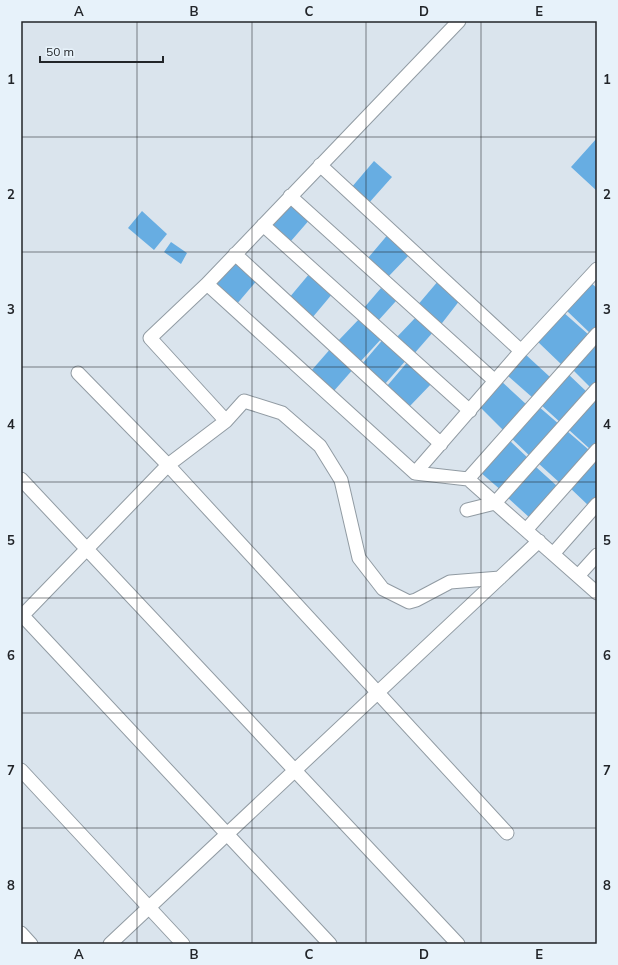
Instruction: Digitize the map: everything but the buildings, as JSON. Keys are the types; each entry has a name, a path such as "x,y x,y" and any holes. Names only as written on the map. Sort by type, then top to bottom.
{"street":[{"path":"226,421 150,338 207,284 459,21"},
{"path":"320,165 521,351"},
{"path":"290,196 495,381"},
{"path":"263,225 470,411"},
{"path":"235,254 441,444"},
{"path":"415,474 521,351 597,269"},
{"path":"207,284 415,474 468,479 597,593"},
{"path":"468,479 597,334"},
{"path":"78,373 168,465 507,833"},
{"path":"467,510 495,503 597,389"},
{"path":"330,944 21,615 168,465 226,421 244,401 282,413 320,446 341,480 359,558 383,589 409,602 450,582 500,578"},
{"path":"526,530 597,450"},
{"path":"21,479 86,550 458,944"},
{"path":"553,554 597,504"},
{"path":"110,944 539,542"},
{"path":"578,576 597,555"},
{"path":"21,770 183,944"},
{"path":"21,933 31,944"}]}
